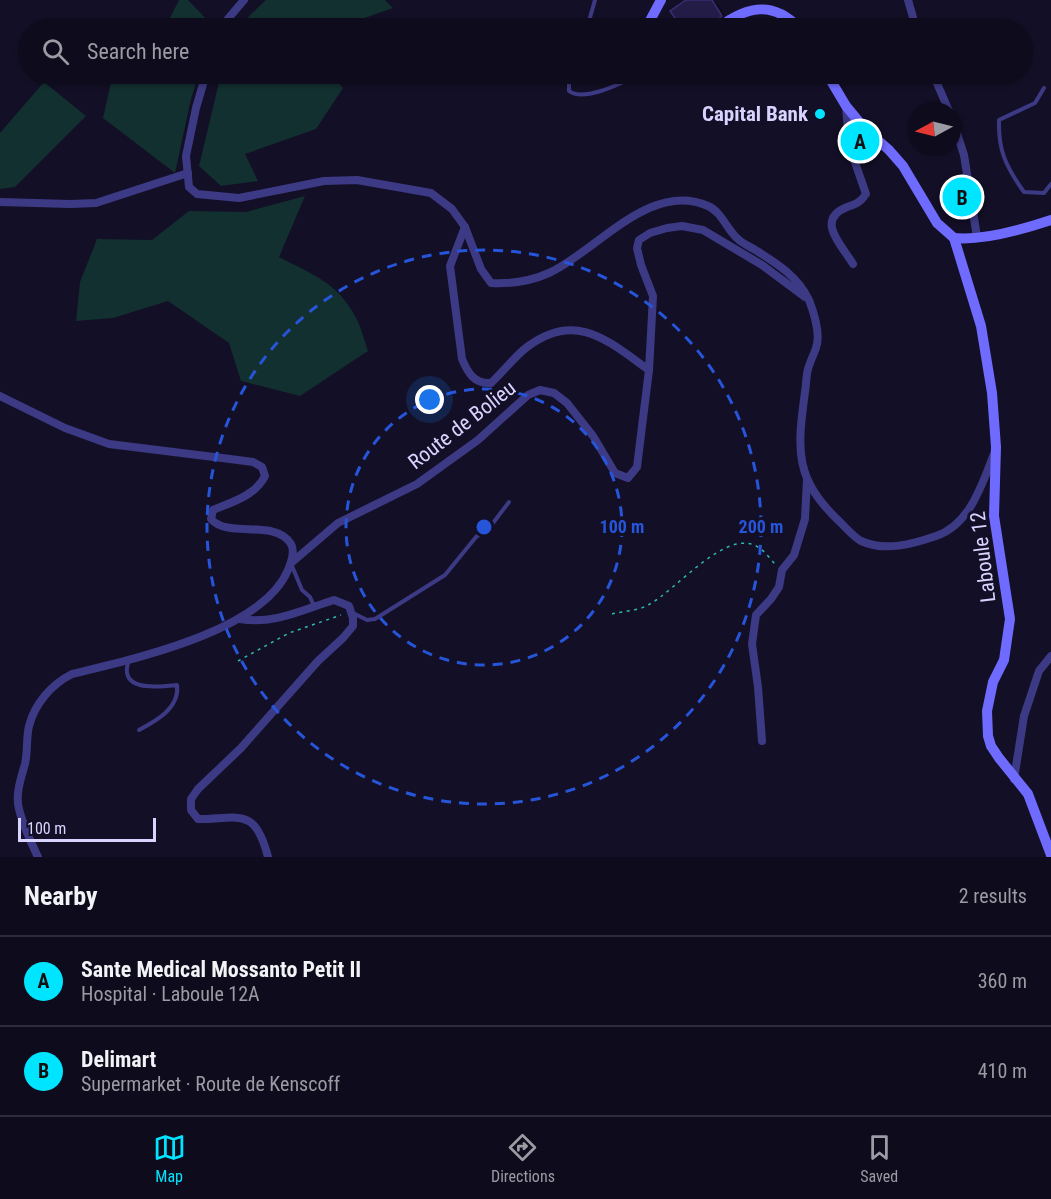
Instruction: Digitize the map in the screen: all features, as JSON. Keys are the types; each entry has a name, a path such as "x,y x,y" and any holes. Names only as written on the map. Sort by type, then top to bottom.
{"street":[{"path":"229,18 244,0"},
{"path":"651,18 661,0"},
{"path":"908,0 913,18"},
{"path":"731,18 755,8 775,9 789,18"},
{"path":"203,84 195,108 186,156 189,187 197,194 239,198 324,181 357,180 431,193 452,208 465,227 481,269 491,284 521,282 548,274 639,213 674,200 693,201 711,207 729,226 737,239 776,263 796,279 808,300 817,328 817,345 807,372 800,435 800,460 807,480 823,505 847,530 861,540 879,546 911,545 941,535 963,518 979,492 996,447"},
{"path":"833,84 846,106 865,129 903,166 937,223 954,238 977,237 1033,226 1051,220"},
{"path":"937,84 945,102"},
{"path":"846,106 849,145 866,194 862,201 837,211 831,219 831,227 853,264"},
{"path":"961,146 977,237"},
{"path":"0,202 96,203 188,173"},
{"name":"Route de Bolieu","path":"291,563 338,523 417,484 478,440 528,395 540,390 554,393 567,404 593,436 615,473 628,478 637,467 650,370 653,296 637,248 639,240 650,233 682,226 703,230 771,271 808,300"},
{"path":"465,227 450,266 462,359 468,373 476,380 485,384 491,383 526,348 548,335 581,329 608,341 650,370"},
{"name":"Laboule 12","path":"954,238 981,326 992,393 997,477 994,516 1010,619 1004,660 993,682 986,721 990,746 1028,794 1051,855"},
{"path":"0,396 75,433 109,444 253,462 262,467 265,476 255,490 213,510 211,519 218,525 274,531 284,536 292,549 291,563 282,584 240,619 207,634 129,660 66,677 60,680 39,703 29,726 18,807 38,857"},
{"path":"762,741 752,644 754,625 756,615 779,587 782,570 794,555 805,519 807,480"},
{"path":"240,619 255,622 277,620 334,600 349,606 352,612 353,626 343,638 318,661 241,748 198,789 191,799 191,810 198,819 232,816 250,821 262,838 267,857"},
{"path":"1014,779 1024,716 1039,671 1051,656"}],"lane":[{"path":"590,18 595,0"},
{"path":"569,84 569,91 582,95 620,84"},
{"path":"1044,88 1035,103 999,120 998,142 1011,174 1024,192 1044,193 1051,184"},
{"path":"352,612 367,620 375,619 428,587 445,574 509,502"},
{"path":"291,563 295,577 314,606"},
{"path":"129,660 125,670 128,678 139,686 177,685 178,692 171,708 155,722 139,730"}],"path":[{"path":"612,614 646,607 669,592 701,562 735,543 757,546 782,570"},
{"path":"238,661 289,633 352,612"}],"green space":[{"path":"179,0 188,0 205,18 170,18"},
{"path":"266,0 385,0 393,8 365,18 248,18"},
{"path":"42,84 46,84 86,116 15,187 0,189 0,133"},
{"path":"111,84 196,84 175,173 103,118"},
{"path":"219,84 340,84 343,88 316,129 245,154 258,181 221,186 199,166"},
{"path":"305,196 279,257 322,280 340,295 357,320 368,351 300,396 241,381 229,343 168,301 113,318 76,321 80,282 97,239 152,240 189,211 246,212"}],"building":[{"path":"686,0 712,0 722,16 719,18 675,18 670,11"}],"place":[{"name":"Capital Bank","path":"820,114"},
{"name":"Sante Medical Mossanto Petit II","path":"860,141"},
{"name":"Delimart","path":"962,197"}]}
